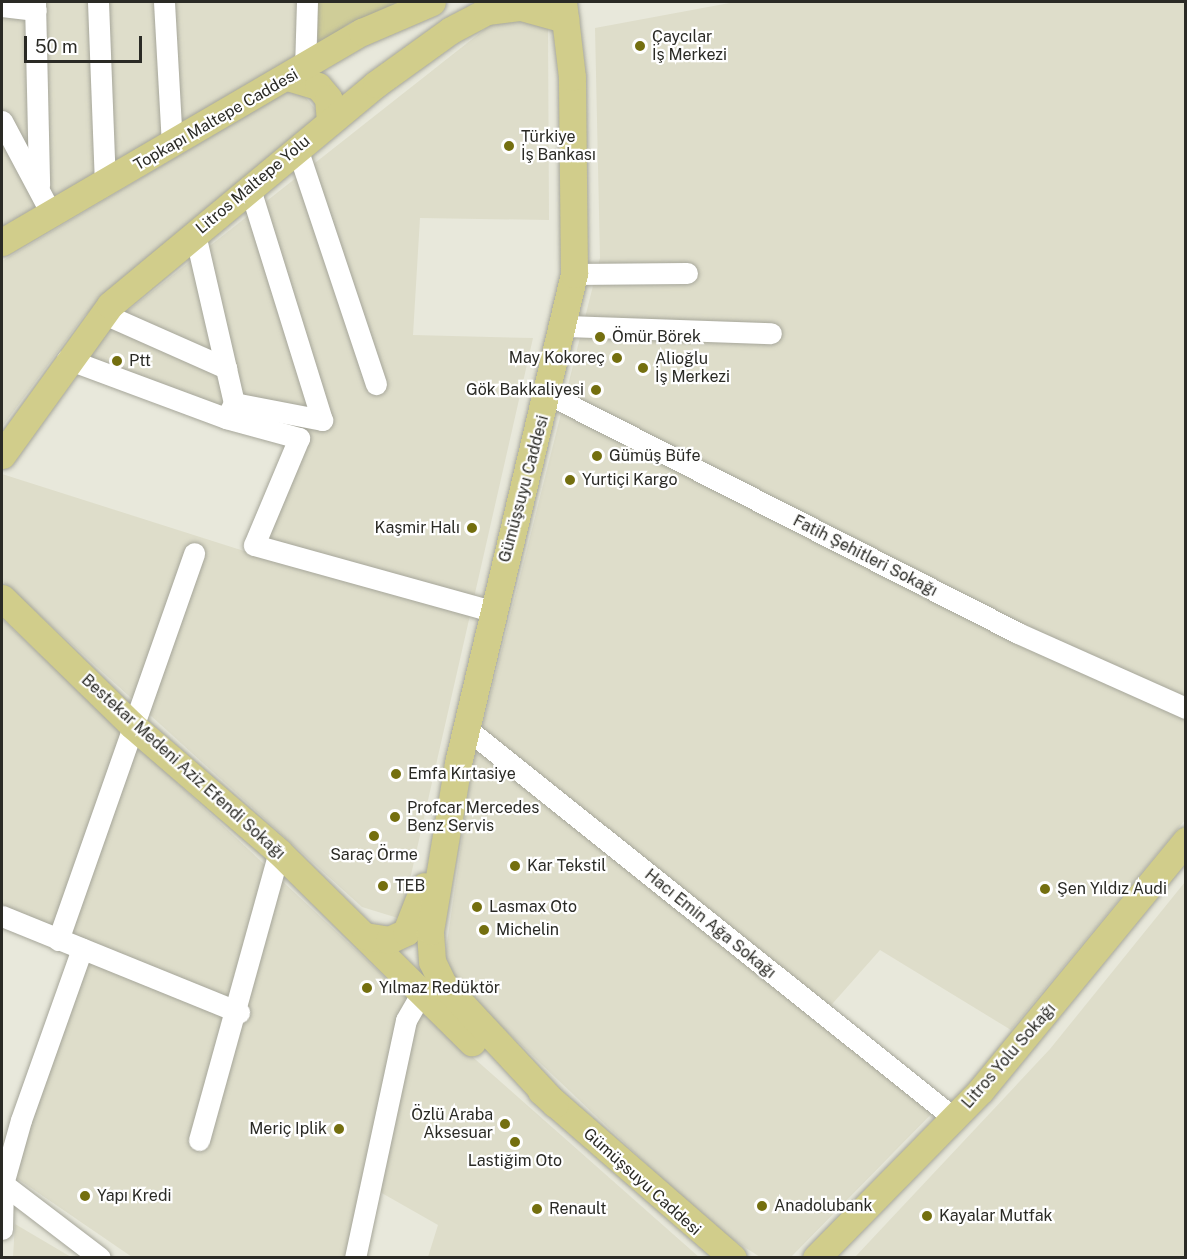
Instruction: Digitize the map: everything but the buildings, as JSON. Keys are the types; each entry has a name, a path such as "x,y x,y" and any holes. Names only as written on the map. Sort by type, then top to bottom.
{"main road":[{"name":"Topkapı Maltepe Caddesi","path":"2,242 298,74 362,32 432,2"},
{"name":"Litros Maltepe Yolu","path":"2,455 67,358 102,314 249,186 330,121 470,18 502,6 562,7"},
{"name":"Gümüşsuyu Caddesi","path":"440,849 492,610 566,326 574,274 572,77 562,7"},
{"path":"298,74 318,86 328,98 330,121"},
{"name":"Bestekar Medeni Aziz Efendi Sokağı","path":"2,598 132,725 279,852 421,994"},
{"name":"Litros Yolu Sokağı","path":"816,1257 959,1123 1185,840"},
{"path":"365,936 390,940 406,932 440,849"},
{"path":"440,849 430,931 436,972 555,1104"},
{"name":"Litros Yolu Sokağı","path":"836,1257 959,1123 1185,858"},
{"path":"421,994 432,993 454,1010 555,1104"},
{"name":"Gümüşsuyu Caddesi","path":"555,1104 733,1257"}],"street":[{"path":"98,2 105,183"},
{"path":"164,2 172,144"},
{"path":"298,74 307,2"},
{"path":"2,6 35,6 39,185"},
{"path":"2,121 39,185 51,213"},
{"path":"297,148 376,384"},
{"path":"230,411 322,420 249,186"},
{"path":"195,234 226,368 230,411"},
{"path":"574,274 687,273"},
{"path":"102,314 226,368"},
{"path":"566,326 771,333"},
{"path":"67,358 230,411 299,438 254,545 492,610"},
{"name":"Fatih Şehitleri Sokağı","path":"548,394 1018,633 1185,708"},
{"path":"58,940 194,553"},
{"name":"Hacı Emin Ağa Sokağı","path":"467,729 959,1123"},
{"path":"199,1140 239,1012 279,852"},
{"path":"2,916 239,1012"},
{"path":"2,1229 2,1184 82,950"},
{"path":"356,1257 403,1031 421,994"},
{"path":"2,1184 100,1257"}],"shaded area":[{"path":"2,2 317,2 318,45 2,230"},
{"path":"317,2 407,2 350,23 318,45"},
{"path":"735,2 1185,2 1185,820 1011,1030 880,950 826,1011 945,1100 791,1257 760,1257 712,1226 443,971 472,768 600,258 595,28"},
{"path":"504,14 548,28 549,220 420,218 413,335 533,338 401,919 362,907 2,581 2,474 244,551 290,445 71,366 126,312"},
{"path":"296,86 320,115 84,316 2,427 2,261"},
{"path":"2,619 433,1022 699,1257 428,1257 438,1225 380,1192 363,1257 132,1257 2,1168 2,1149 69,954 2,924"},
{"path":"1185,882 1185,1257 855,1257 1050,1049"},
{"path":"15,1224 71,1257 13,1257"}],"place":[{"name":"Çaycılar İş Merkezi","path":"640,46"},
{"name":"Türkiye İş Bankası","path":"509,146"},
{"name":"Ömür Börek","path":"600,337"},
{"name":"May Kokoreç","path":"617,358"},
{"name":"Ptt","path":"117,361"},
{"name":"Alioğlu İş Merkezi","path":"643,368"},
{"name":"Gök Bakkaliyesi","path":"596,390"},
{"name":"Gümüş Büfe","path":"597,456"},
{"name":"Yurtiçi Kargo","path":"570,480"},
{"name":"Kaşmir Halı","path":"472,528"},
{"name":"Emfa Kırtasiye","path":"396,774"},
{"name":"Profcar Mercedes Benz Servis","path":"395,817"},
{"name":"Saraç Örme","path":"374,836"},
{"name":"Kar Tekstil","path":"515,866"},
{"name":"TEB","path":"383,886"},
{"name":"Şen Yıldız Audi","path":"1045,889"},
{"name":"Lasmax Oto","path":"477,907"},
{"name":"Michelin","path":"484,930"},
{"name":"Yılmaz Redüktör","path":"367,988"},
{"name":"Özlü Araba Aksesuar","path":"505,1124"},
{"name":"Meriç Iplik","path":"339,1129"},
{"name":"Lastiğim Oto","path":"515,1142"},
{"name":"Yapı Kredi","path":"85,1196"},
{"name":"Anadolubank","path":"762,1206"},
{"name":"Renault","path":"537,1209"},
{"name":"Kayalar Mutfak","path":"927,1216"}]}
